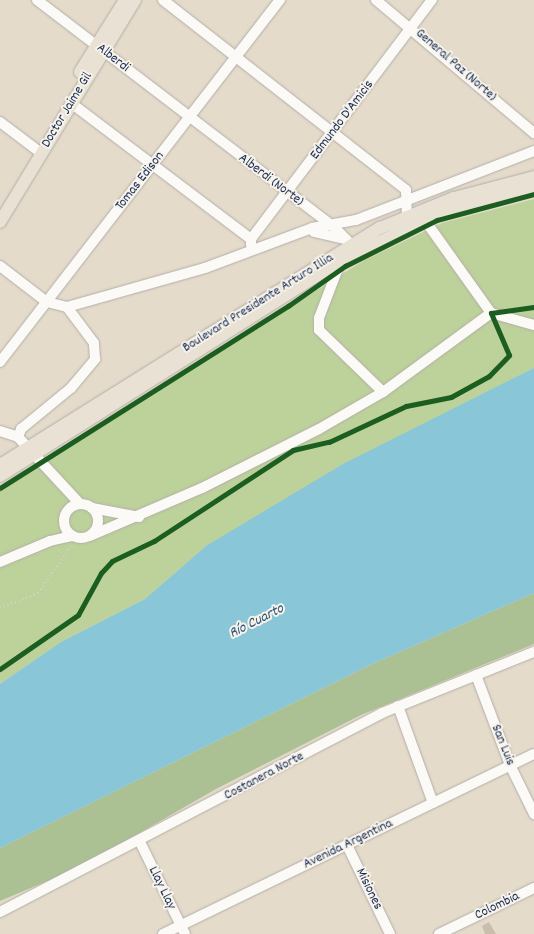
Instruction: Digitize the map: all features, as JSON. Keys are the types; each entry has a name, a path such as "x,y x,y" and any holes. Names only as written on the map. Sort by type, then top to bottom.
{"main road":[{"name":"Doctor Jaime Gil","path":"0,207 71,103 125,0"},
{"name":"Doctor Jaime Gil","path":"0,222 38,151 100,47 135,0"},
{"name":"Boulevard Presidente Arturo Illia","path":"0,476 32,453 337,258 454,198 534,177"},
{"name":"Boulevard Presidente Arturo Illia","path":"337,258 349,242 406,222 424,219 534,187"},
{"name":"Boulevard Presidente Arturo Illia","path":"0,465 32,453"}],"street":[{"name":"Alberdi","path":"37,0 189,117"},
{"path":"163,0 332,134 406,190 406,222"},
{"name":"Tomas Edison","path":"0,362 234,57 280,0"},
{"name":"General Paz (Norte)","path":"376,0 412,28 534,132"},
{"name":"Edmundo D'Amicis","path":"251,239 432,0"},
{"path":"71,103 251,239 251,251"},
{"name":"Alberdi (Norte)","path":"189,117 333,226 349,242"},
{"path":"0,122 38,151"},
{"path":"0,266 46,302 67,307 205,268 305,231 333,226 405,202 534,151"},
{"path":"424,219 491,313 534,325"},
{"path":"305,231 349,242"},
{"path":"337,258 334,282 319,318 319,330 383,392"},
{"path":"18,438 21,429 71,388 95,359 94,343 67,307"},
{"path":"0,562 50,541 71,535 90,536 139,517 319,429 383,392 491,313"},
{"path":"0,431 18,438 80,504 92,508 139,517"},
{"path":"70,492 66,513 71,535"},
{"path":"66,513 80,504"},
{"path":"90,536 98,523 92,508"},
{"name":"Costanera Norte","path":"0,912 140,842 398,706 534,652"},
{"name":"San Luis","path":"476,675 510,765 534,814"},
{"path":"398,706 433,803"},
{"name":"Avenida Argentina","path":"163,934 183,930 347,845 534,754"},
{"name":"Llay Llay","path":"140,842 183,930"},
{"name":"Misiones","path":"347,845 390,934"},
{"name":"Colombia","path":"439,934 534,888"}],"path":[{"path":"0,608 38,592 71,535"}],"green space":[{"path":"534,199 534,368 206,546 145,599 61,642 0,684 0,488 363,261 442,223"},
{"path":"534,593 534,644 361,715 216,789 80,867 0,901 0,848 370,665"}],"water":[{"name":"Río Cuarto","path":"534,368 534,593 370,665 0,848 0,684 61,642 145,599 206,546 343,464"}],"building":[{"path":"489,922 496,934 485,934 482,926"}],"cycle path":[{"path":"0,488 288,306 345,266 437,220 534,194"},
{"path":"0,669 78,615 101,573 112,561 154,541 293,450 329,442 406,406 451,397 489,376 509,355 491,313 534,307"}]}
